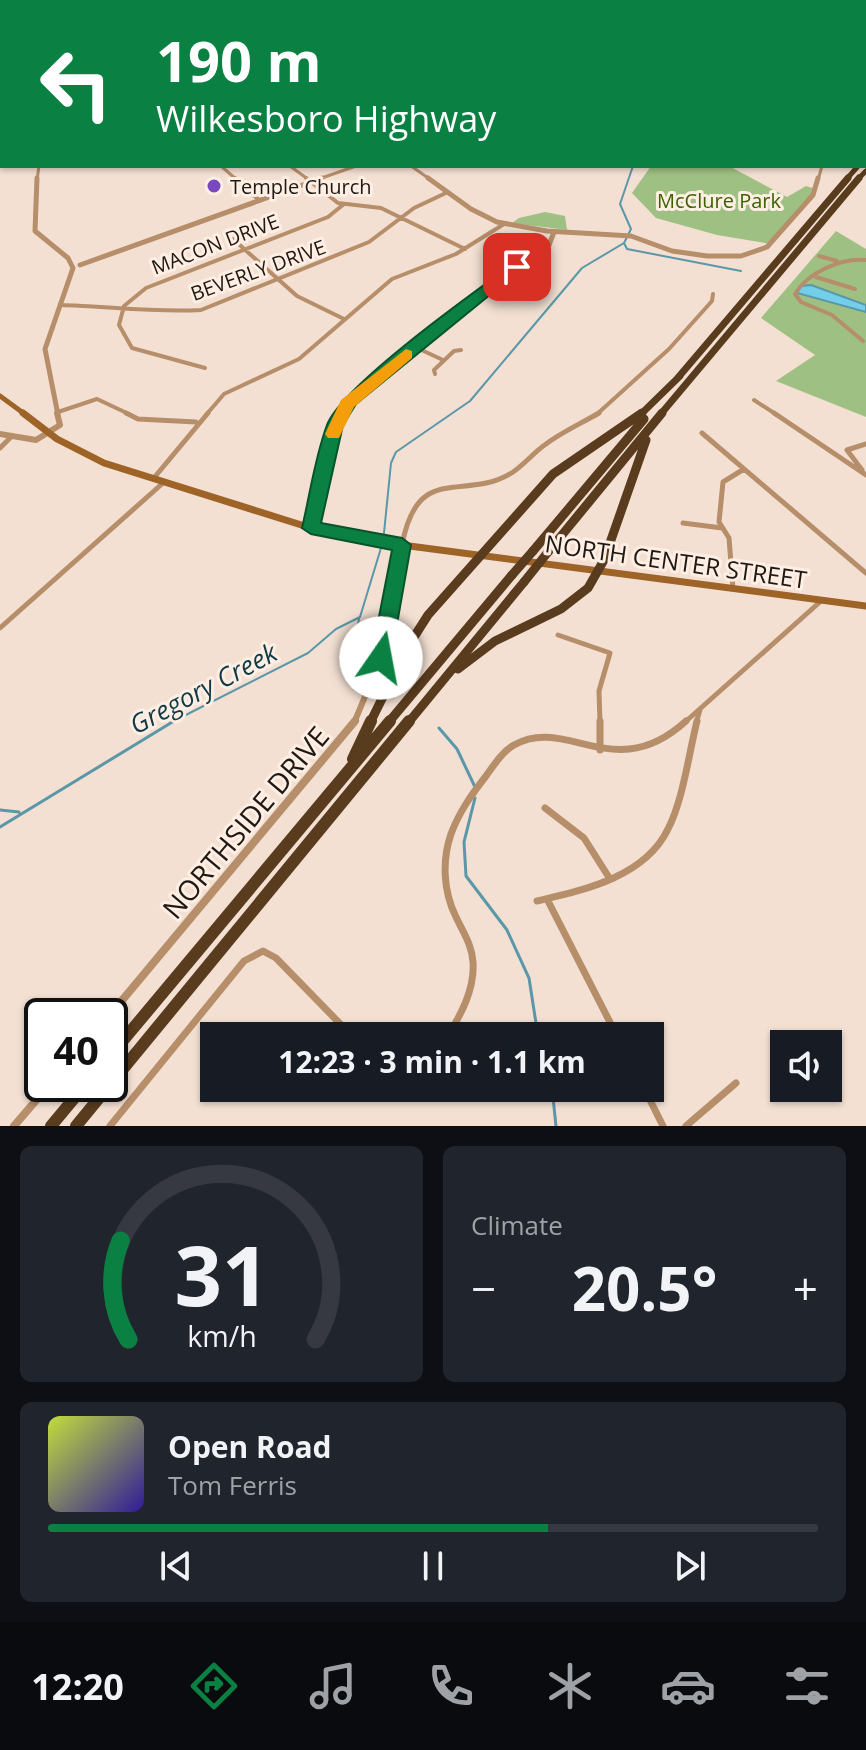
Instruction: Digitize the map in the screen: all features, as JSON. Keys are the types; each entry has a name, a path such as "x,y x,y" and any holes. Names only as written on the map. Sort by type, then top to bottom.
{"highway":[{"path":"128,1035 856,168"},
{"path":"76,1126 815,227 866,171"},
{"path":"310,818 365,740 416,631 553,474 633,422 680,376"},
{"path":"432,693 479,652 578,598 599,571 631,470 663,413"},
{"path":"51,1126 71,1102"}],"main road":[{"name":"NORTH CENTER STREET","path":"0,396 50,434 104,463 311,528 402,545 866,606"}],"street":[{"path":"0,434 36,440 60,425 47,374 45,349 73,268 68,258 35,231 34,205 39,168"},
{"path":"223,168 260,201"},
{"path":"292,168 344,204 372,206 465,249"},
{"path":"73,268 351,168"},
{"path":"414,168 481,215 504,224 554,232 628,236 688,254 732,256 760,251 813,195 821,168"},
{"name":"BEVERLY DRIVE","path":"60,305 124,306 171,312 201,310 369,242 400,217 448,192"},
{"name":"MACON DRIVE","path":"124,306 154,284 328,217 344,204"},
{"path":"153,479 197,422 224,394 299,359 392,279 465,249 504,224"},
{"path":"311,528 340,414 467,304 549,245 554,232"},
{"path":"233,239 275,281 302,302 345,320"},
{"path":"819,256 838,262"},
{"path":"863,341 832,315 796,296 802,282 838,262 849,258 866,260"},
{"path":"815,277 855,289"},
{"path":"402,545 407,519 418,502 446,486 494,480 512,473 546,444 607,409 669,349 712,301 713,294"},
{"path":"124,306 119,325 132,348 205,368"},
{"path":"415,347 444,360"},
{"path":"435,374 434,370 444,360 461,350"},
{"path":"58,412 97,399 138,419 197,422"},
{"path":"754,400 866,475"},
{"path":"702,433 866,573"},
{"path":"0,448 12,436"},
{"path":"866,444 847,450 866,475"},
{"path":"733,589 729,538 718,516 723,482 744,469"},
{"path":"0,628 163,483"},
{"path":"683,523 723,528"},
{"name":"NORTHSIDE DRIVE","path":"124,998 353,727 381,658 402,545"},
{"path":"455,1022 465,1001 473,964 466,936 449,903 445,880 446,848 456,818 501,756 525,740 555,739 600,750 623,750 657,743 669,737 822,600"},
{"path":"558,635 603,648 610,653 599,691 600,750"},
{"path":"537,901 610,879 646,860 669,828 700,710"},
{"path":"545,808 581,831 592,844 610,879"},
{"path":"547,899 610,1022"},
{"path":"110,1126 244,961 257,952 263,951 276,958 338,1022"},
{"path":"686,1126 736,1083"},
{"path":"14,1126 35,1102"},
{"path":"651,1102 663,1126"}],"green space":[{"name":"McClure Park","path":"650,168 733,168 787,197 806,186 816,189 771,244 717,235 656,218 632,193"},
{"path":"545,212 565,216 567,230 512,223 519,218"},
{"path":"836,231 866,249 866,417 776,381 815,355 761,318"}],"water":[{"path":"811,285 866,305 866,312 797,293 801,286"}],"waterway":[{"name":"Gregory Creek","path":"624,243 631,229 620,204 632,168"},
{"name":"Gregory Creek","path":"384,533 391,463 396,452 470,401 582,268 624,243"},
{"path":"624,243 627,249 741,271"},
{"name":"Gregory Creek","path":"170,723 308,653 336,629 360,617 381,548"},
{"path":"359,619 353,647 366,671"},
{"name":"Gregory Creek","path":"0,827 174,721"},
{"path":"439,728 457,749 475,787"},
{"path":"475,798 464,842 466,876 507,930 529,978 536,1022"},
{"path":"0,810 19,812"},
{"path":"553,1102 556,1126"}],"slow traffic":[{"path":"333,434 335,424 347,404 406,354"}],"place":[{"name":"Temple Church","path":"214,186"}],"route":[{"path":"381,658 402,545 311,528 322,494 335,424 347,404 467,304 517,267"}]}
